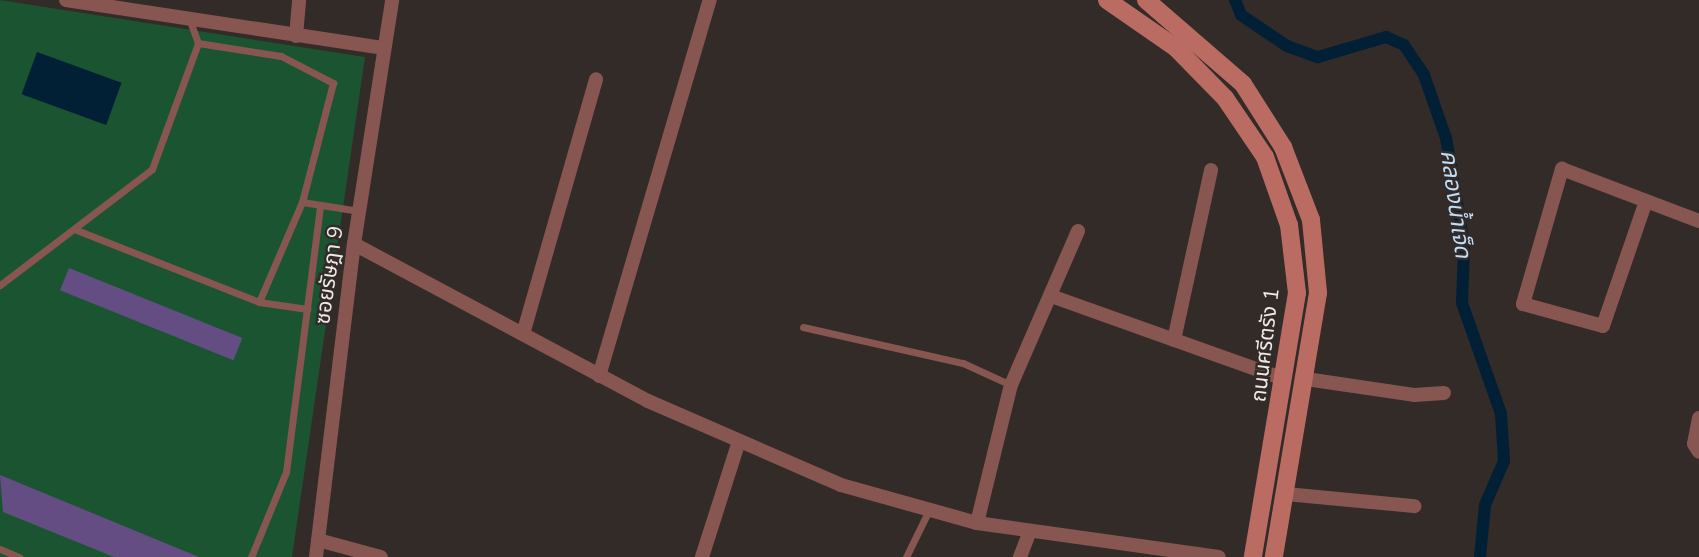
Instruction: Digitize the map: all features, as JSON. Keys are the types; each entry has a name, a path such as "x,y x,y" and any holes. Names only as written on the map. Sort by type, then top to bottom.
{"street":[{"path":"66,0 382,48"},
{"path":"296,36 299,0"},
{"name":"ซอยรัษฎา 9","path":"316,557 354,244 382,48 392,0"},
{"path":"598,376 710,0"},
{"name":"ถนนศรีตรัง 1","path":"1107,0 1176,48 1225,98 1265,157 1289,225 1297,293 1253,557"},
{"name":"ถนนศรีตรัง 1","path":"1146,0 1243,84 1283,147 1311,220 1318,293 1306,379 1274,557"},
{"path":"523,334 596,79"},
{"path":"1646,201 1603,326 1524,304 1562,169 1699,221"},
{"path":"1174,340 1211,170"},
{"path":"977,523 1011,385 1078,231"},
{"path":"354,244 598,376 738,444 928,512 977,523 1180,554 1219,557"},
{"path":"1051,296 1284,379"},
{"path":"1306,379 1414,395 1444,393"},
{"path":"1699,418 1694,444 1699,453"},
{"path":"702,557 738,444"},
{"path":"1286,495 1414,506"},
{"path":"1020,557 1030,531"},
{"path":"318,540 381,557"}],"lane":[{"path":"0,285 152,169 198,43 188,17"},
{"path":"198,43 281,56 333,83 302,202 259,302"},
{"path":"302,202 359,211"},
{"path":"251,557 286,472 320,205"},
{"path":"74,229 259,302 307,309"},
{"path":"803,327 963,363 1011,385"},
{"path":"906,557 928,512"},
{"path":"0,549 19,557"}],"green space":[{"path":"0,0 365,57 292,557 0,557"}],"water":[{"path":"37,52 122,83 106,125 22,94"}],"building":[{"path":"69,268 242,338 233,360 60,290"},
{"path":"0,475 199,557 114,557 3,512"}],"waterway":[{"name":"คลองน้ำเจ็ด","path":"1235,0 1241,15 1287,46 1318,57 1386,37 1404,45 1424,75 1446,138 1456,195 1464,246 1462,303 1501,414 1504,461 1485,505 1480,557"}]}
